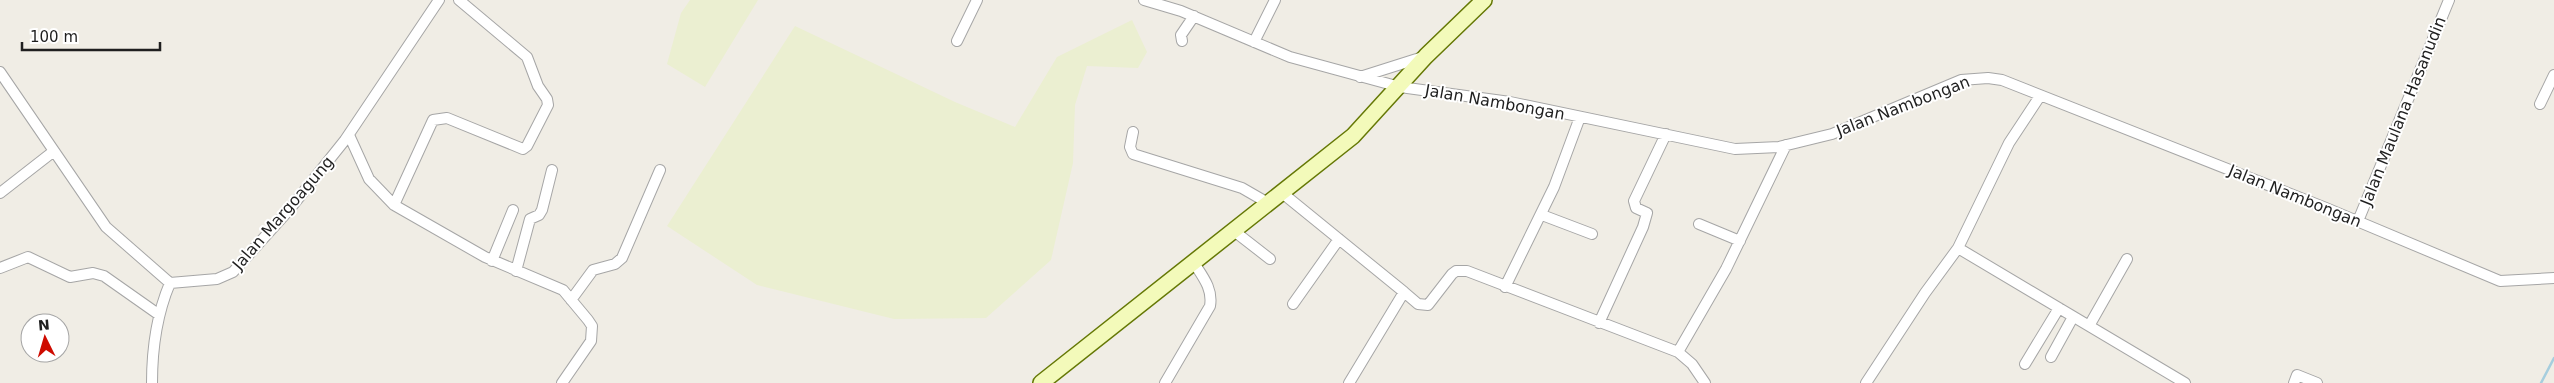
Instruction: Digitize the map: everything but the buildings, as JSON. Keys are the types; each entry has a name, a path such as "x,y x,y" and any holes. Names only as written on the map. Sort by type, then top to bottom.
{"street":[{"name":"Jalan Margoagung","path":"170,284 217,279 233,272 289,210 349,135 439,0"},
{"path":"394,205 433,120 446,118 516,148 523,149 527,146 548,105 547,98 538,86 527,57 459,0"},
{"path":"957,41 977,0"},
{"name":"Jalan Nambongan","path":"1144,0 1194,16 1290,57 1360,77 1400,87 1510,102 1735,149 1786,145 1832,134 1962,80 1981,78 2002,80 2358,221 2500,280 2554,278"},
{"path":"1254,42 1275,0"},
{"path":"1040,383 1353,136 1400,87 1426,56 1484,0"},
{"name":"Jalan Maulana Hasanudin","path":"2358,221 2449,0"},
{"path":"1182,41 1181,35 1194,16"},
{"path":"1360,77 1426,56"},
{"path":"0,72 106,227 170,284 158,314 152,361 152,383"},
{"path":"2540,104 2554,75"},
{"path":"1866,383 1925,293 1958,248 2010,143 2040,96"},
{"path":"1506,287 1542,215 1580,117"},
{"path":"1133,132 1130,147 1133,154 1242,188 1268,203"},
{"path":"1599,323 1643,227 1647,213 1636,208 1634,201 1666,134"},
{"path":"349,135 369,179 394,205 492,261 516,272 556,286 572,300 588,320 592,334 591,341 562,383"},
{"path":"1678,352 1740,241 1786,145"},
{"path":"0,193 54,151"},
{"path":"516,272 530,219 539,215 542,210 552,170"},
{"path":"572,300 593,270 615,264 622,258 660,170"},
{"path":"1281,192 1418,304 1428,305 1452,274 1461,270 1678,352 1692,364 1705,383"},
{"path":"492,261 513,210"},
{"path":"1542,215 1592,234"},
{"path":"1699,224 1740,241"},
{"path":"1234,230 1270,259"},
{"path":"1293,304 1339,239"},
{"path":"1958,248 2185,383"},
{"path":"0,268 28,257 70,276 98,274 113,281 158,314"},
{"path":"2089,326 2127,259"},
{"path":"1165,383 1210,306 1210,296 1206,281 1194,263"},
{"path":"1349,383 1404,292"},
{"path":"2026,364 2058,308"},
{"path":"2051,357 2074,317"},
{"path":"2294,383 2297,375 2317,383"}],"green space":[{"path":"690,0 758,0 705,87 667,64 681,13"},
{"path":"1132,20 1147,52 1138,68 1087,66 1075,105 1073,163 1051,260 986,318 894,319 757,285 667,226 795,26 955,102 1015,127 1057,57"}],"waterway":[{"path":"2541,383 2554,358"}]}
